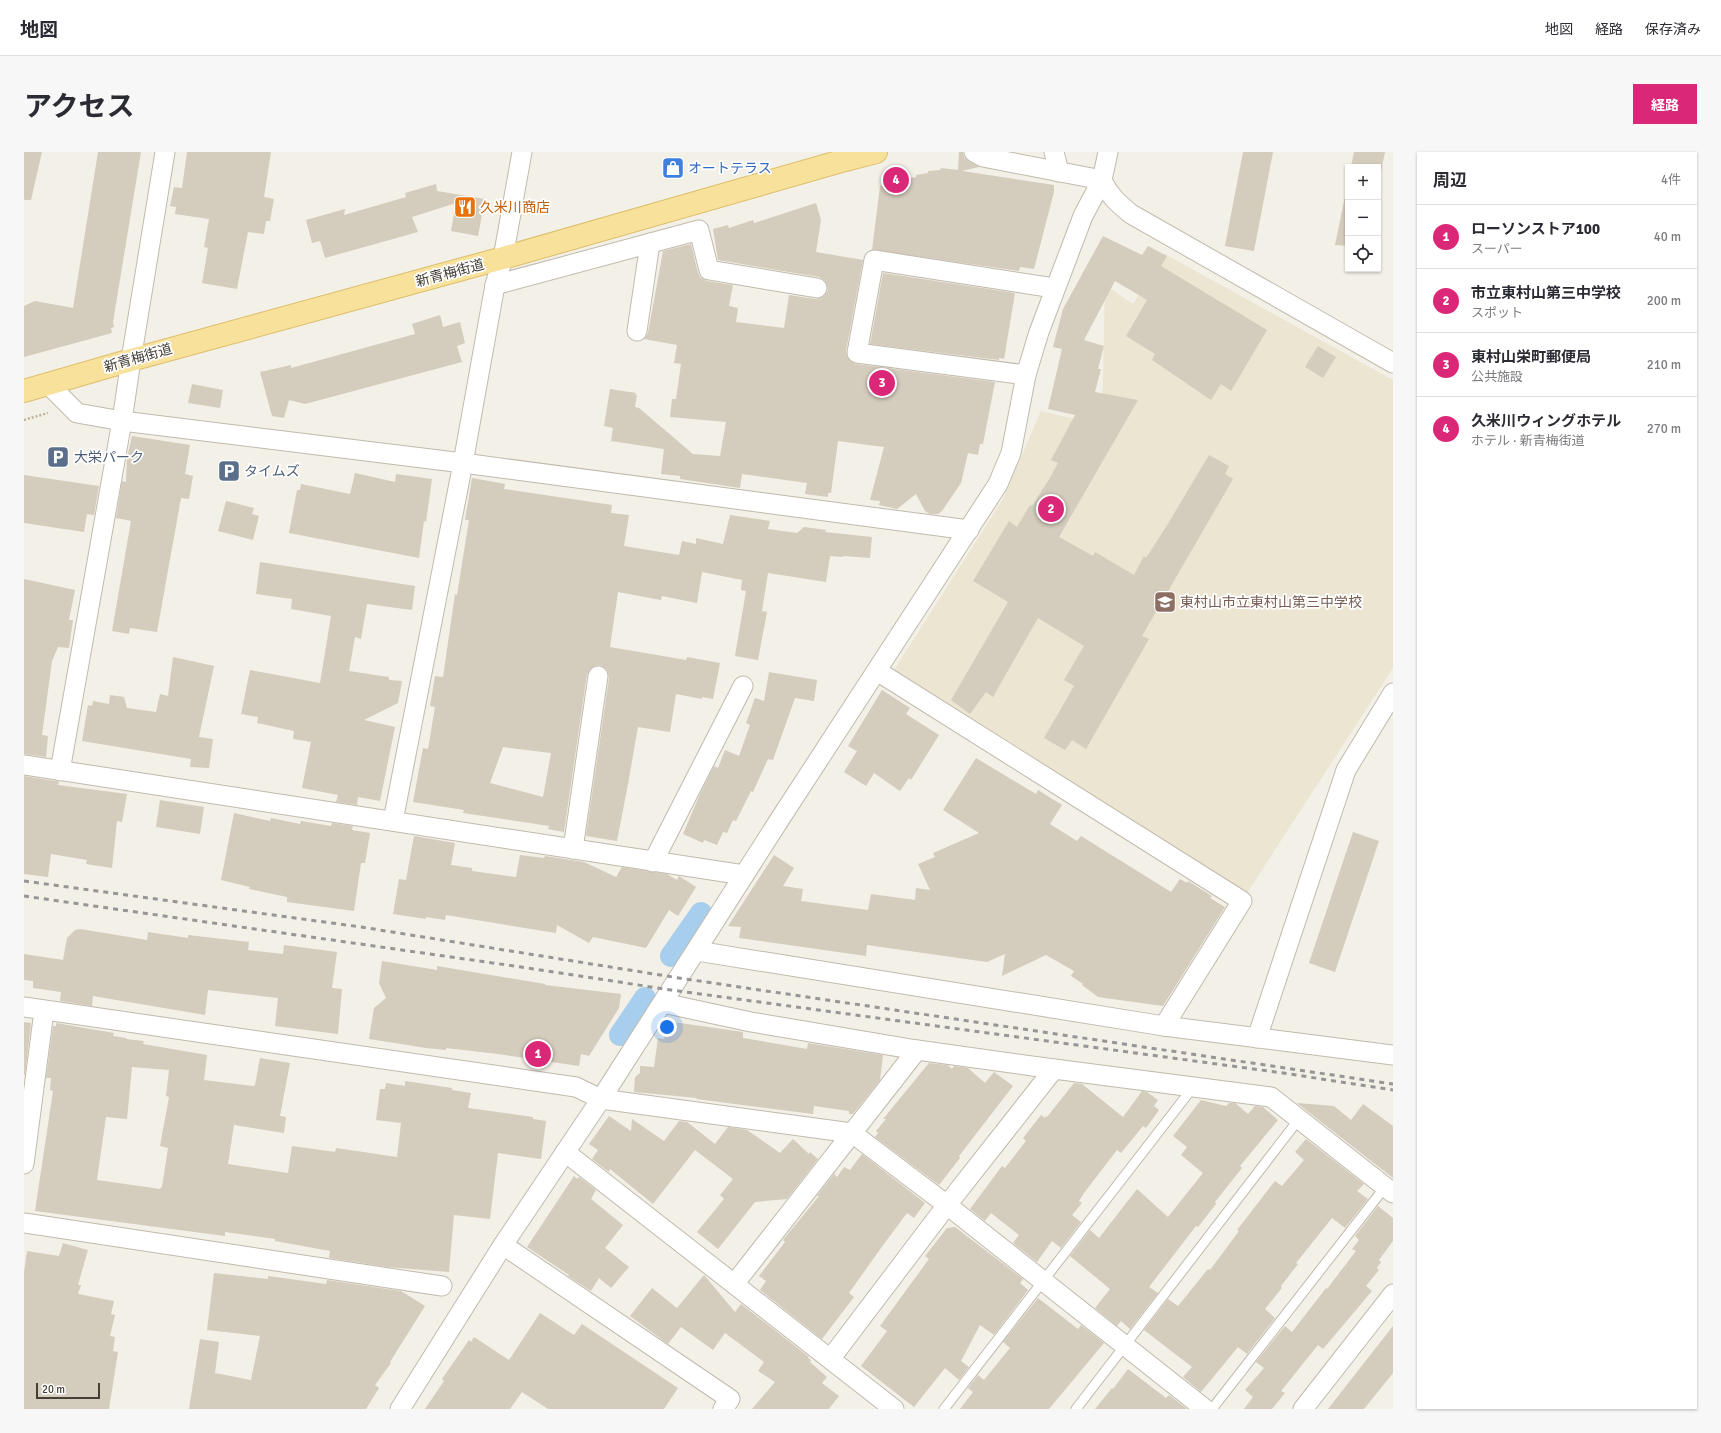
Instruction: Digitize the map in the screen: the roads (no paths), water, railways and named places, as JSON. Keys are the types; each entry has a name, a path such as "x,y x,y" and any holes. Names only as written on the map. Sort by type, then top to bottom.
{"main road":[{"name":"新青梅街道","path":"24,391 131,360 503,258 834,157 876,152"}],"street":[{"path":"60,771 122,421 165,152"},
{"path":"393,821 463,463 495,285 503,258 522,152"},
{"path":"974,152 983,157 1102,180"},
{"path":"1054,152 1060,172"},
{"path":"400,1409 503,1245 697,951 744,875 998,484 1011,453 1026,375 1039,332 1054,288 1083,216 1102,180 1108,152"},
{"path":"1102,180 1106,190 1114,200 1131,214 1393,363"},
{"path":"495,285 699,230 709,270 816,288"},
{"path":"636,331 650,243"},
{"path":"1026,375 857,352 874,260 1054,288"},
{"path":"48,384 77,413 122,421 463,463 969,530"},
{"path":"877,671 1242,901 1164,1026"},
{"path":"573,849 598,676"},
{"path":"653,862 743,686"},
{"path":"1257,1038 1346,770 1393,693"},
{"path":"24,765 744,875"},
{"path":"697,951 1164,1026 1393,1055"},
{"path":"663,1003 751,1022 917,1050 1271,1097 1389,1190"},
{"path":"24,1007 576,1087 601,1098 852,1133 948,1205 1204,1409"},
{"path":"24,1164 44,1010"},
{"path":"735,1283 917,1050"},
{"path":"831,1358 1054,1069"},
{"path":"565,1152 735,1283 894,1409"},
{"path":"24,1223 442,1286"},
{"path":"503,1245 730,1399 724,1409"},
{"path":"1304,1409 1393,1294"}],"lane":[{"path":"944,1409 1194,1086"},
{"path":"1076,1409 1126,1347 1299,1119"},
{"path":"1212,1409 1389,1190"}],"waterway":[{"path":"671,956 701,913"},
{"path":"620,1035 645,998"}],"railway":[{"path":"24,881 361,927 679,978 1393,1084"},
{"path":"24,896 671,990 1283,1073 1393,1090"}],"place":[{"name":"オートテラス","path":"673,168"},
{"name":"久米川ウィングホテル","path":"896,180"},
{"name":"久米川商店","path":"465,207"},
{"name":"東村山栄町郵便局","path":"882,383"},
{"name":"大栄パーク","path":"58,457"},
{"name":"タイムズ","path":"229,471"},
{"name":"市立東村山第三中学校","path":"1051,509"},
{"name":"東村山市立東村山第三中学校","path":"1165,602"},
{"name":"ローソンストア100","path":"538,1054"}]}
